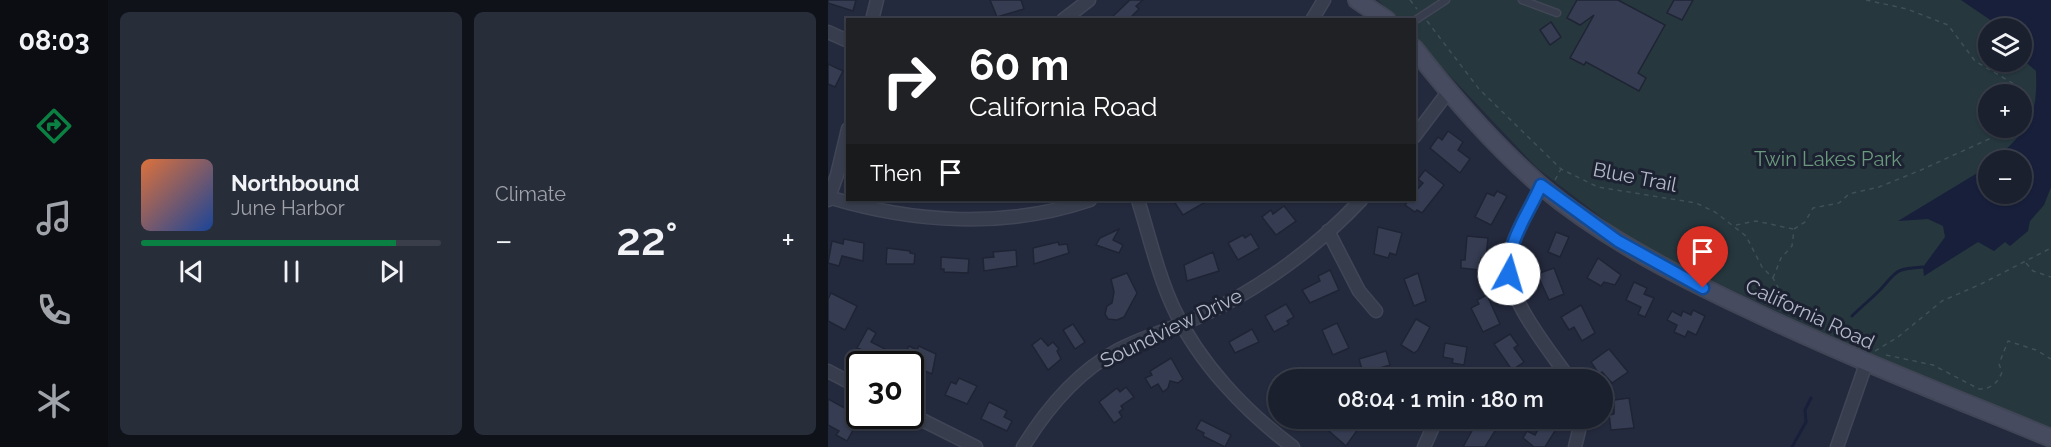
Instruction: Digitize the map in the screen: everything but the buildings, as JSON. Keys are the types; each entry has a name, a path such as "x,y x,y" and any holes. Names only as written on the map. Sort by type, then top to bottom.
{"main road":[{"path":"1358,0 1384,18"},
{"name":"California Road","path":"1416,51 1448,92 1541,185 1618,241 1663,267 2048,439"}],"street":[{"path":"872,18 877,0"},
{"path":"1066,18 1089,0"},
{"path":"1313,18 1324,0"},
{"path":"828,32 846,40"},
{"path":"1416,134 1448,92"},
{"path":"846,137 837,175 828,198 903,215 952,220 992,219 1031,214 1086,201"},
{"path":"1541,185 1514,239 1508,260 1509,274 1522,308 1563,369"},
{"path":"1138,201 1173,308 1182,323 1228,386 1272,431 1293,447"},
{"name":"Soundview Drive","path":"1023,447 1048,410 1079,378 1119,350 1202,316 1260,283 1328,231 1360,201"},
{"path":"1328,231 1359,291 1376,311"},
{"path":"1837,447 1869,358"},
{"path":"828,371 846,380"},
{"path":"924,421 976,447"},
{"path":"1424,447 1432,429"},
{"path":"1575,447 1579,429"}],"lane":[{"path":"1416,20 1446,0"},
{"path":"1522,0 1557,13"}],"path":[{"name":"Blue Trail","path":"1410,0 1479,89 1561,169 1598,187 1696,203 1736,225 1746,236 1762,267 1773,278 1789,308 1820,326"},
{"path":"1866,0 1907,9 1948,26 1975,61 2014,84"},
{"path":"1736,225 1756,221 1794,229 1814,208 1839,203 1849,194 1878,187 1921,171 1992,138"},
{"path":"1773,278 1780,258 1792,246 1794,229"},
{"path":"1869,358 1941,301 2025,263 2051,248"},
{"path":"2025,263 2033,271 2051,277"},
{"path":"1869,358 1933,365 1979,389 1986,389 1999,379 2002,372 1999,364 2008,341 2036,350 2051,359"}],"green space":[{"name":"Twin Lakes Park","path":"1378,0 2051,0 2051,429 1869,354 1640,247 1537,168 1416,40 1416,18 1396,18"}],"water":[{"path":"1961,0 2051,0 2051,187 2044,205 2030,221 2028,231 2010,246 2005,242 1994,251 1978,242 1924,276 1923,267 1945,237 1943,226 1928,219 1898,221 1978,173 1978,204 2032,204 2032,150 2006,150 2018,138 2032,138 2036,71 2032,68 2032,18 1987,18"}],"waterway":[{"path":"1852,316 1897,272 1923,267"},
{"path":"1792,447 1806,422 1805,410 1811,398"}],"route":[{"path":"1509,274 1508,260 1514,239 1541,185 1618,241 1703,288"}]}
